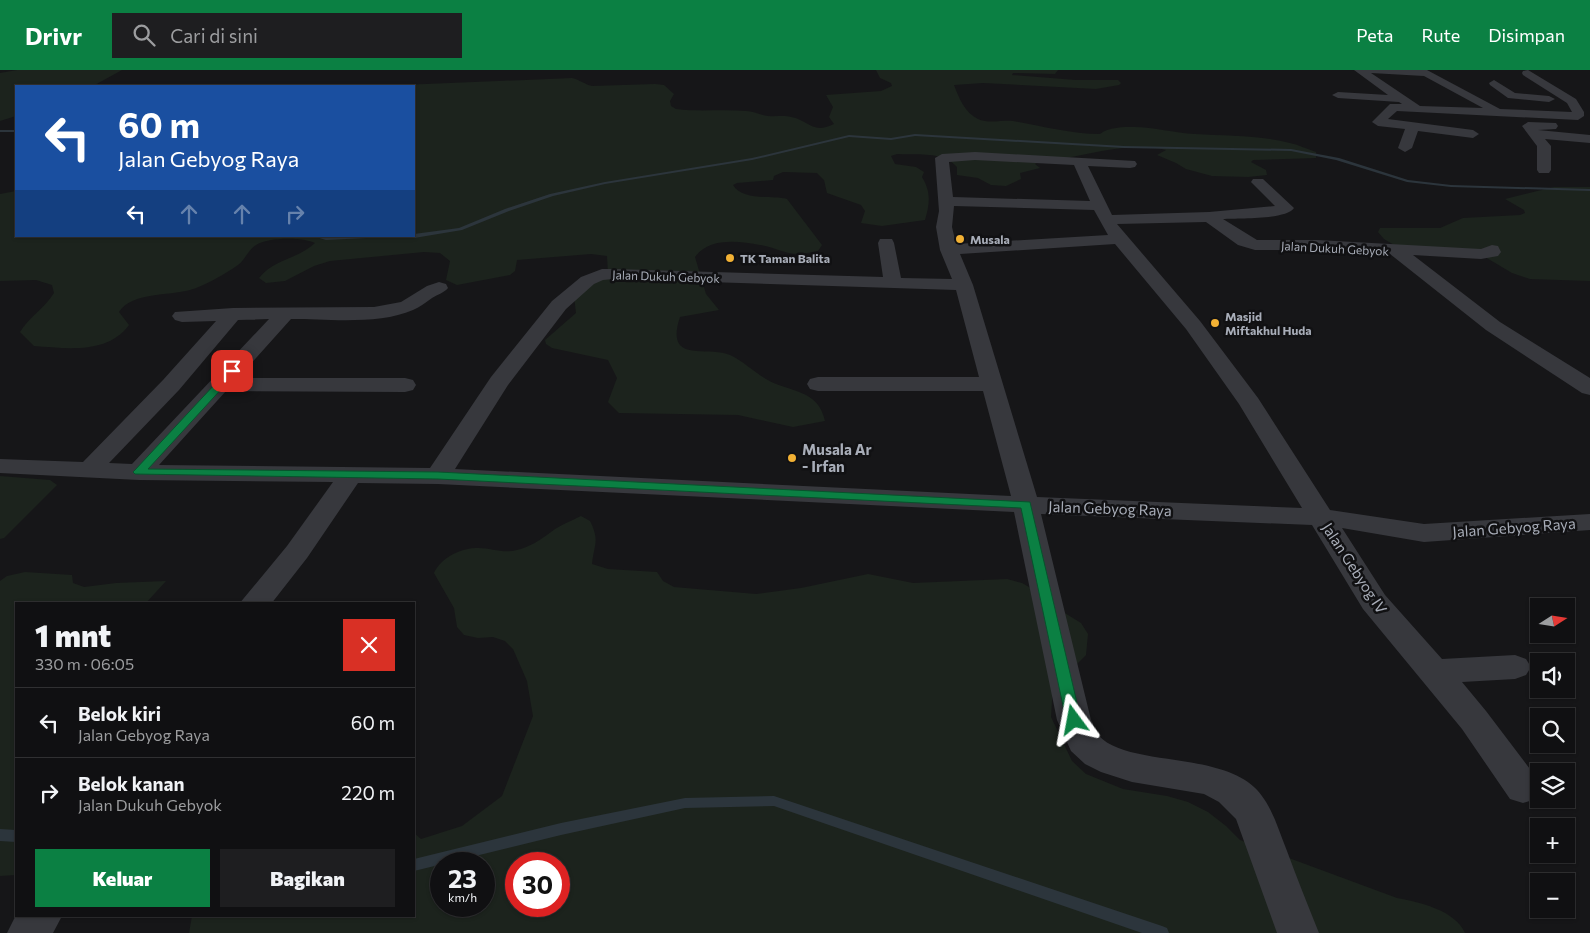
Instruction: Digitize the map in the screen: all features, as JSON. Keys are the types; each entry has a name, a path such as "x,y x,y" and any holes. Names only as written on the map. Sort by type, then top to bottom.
{"street":[{"path":"1361,70 1359,70 1417,109"},
{"path":"1372,70 1426,73 1503,114"},
{"path":"1526,74 1572,101 1578,112 1577,120 1566,125 1529,125 1540,140 1544,170"},
{"path":"1494,83 1512,96 1590,101"},
{"path":"1338,95 1402,99"},
{"path":"1473,134 1378,122 1394,107 1503,114 1578,116"},
{"path":"1405,148 1413,126"},
{"path":"1540,140 1590,139"},
{"path":"1540,140 1590,150"},
{"path":"1130,164 975,156 942,158 947,201 944,227 949,250 964,286 1026,505 1074,720 1083,740 1106,759 1131,767 1198,778 1224,785 1242,798 1252,811 1298,933"},
{"path":"1079,161 1103,213 1119,240 1193,325 1250,403 1322,517"},
{"path":"947,201 1103,213 1209,217 1286,208 1258,182"},
{"name":"Jalan Dukuh Gebyok","path":"1209,217 1244,241 1255,245 1317,245 1395,250 1493,326 1590,388"},
{"path":"949,250 1119,240"},
{"path":"886,243 893,283"},
{"path":"1395,250 1481,254 1492,252 1492,250"},
{"name":"Jalan Dukuh Gebyok","path":"438,476 499,382 559,305 569,299 581,284 597,276 613,274 964,286"},
{"path":"182,316 233,314 282,317 391,310 414,303 427,292 439,288"},
{"path":"89,470 171,385 233,314"},
{"path":"139,472 282,317"},
{"path":"221,384 405,385"},
{"path":"818,384 992,384"},
{"name":"Jalan Gebyog Raya","path":"0,466 139,472 438,476 1026,505 1322,517 1424,533 1590,522"},
{"path":"256,602 298,552 350,476"},
{"name":"Jalan Gebyog IV","path":"1322,517 1374,602 1474,720 1523,788"},
{"path":"1434,671 1516,666"},
{"path":"28,933 40,917"}],"shaded area":[{"path":"17,70 122,70 95,85 15,85 15,116 0,121 0,73"},
{"path":"876,70 1058,70 1055,74 1013,73 1012,75 1076,80 1118,80 1121,83 1119,85 1096,89 983,83 954,85 960,100 969,113 978,119 991,122 1013,121 1089,134 1100,134 1121,127 1134,127 1187,133 1266,138 1293,144 1316,152 1316,158 1253,160 1251,162 1266,170 1267,175 1248,177 1212,176 1186,169 1157,155 1166,150 1134,147 1039,162 1035,164 1040,168 1020,173 1021,179 1006,186 991,185 978,178 957,175 957,167 945,158 921,154 897,154 891,156 895,164 916,167 924,172 922,177 929,198 928,208 925,220 882,226 861,223 865,211 861,205 827,193 824,180 817,173 783,172 774,176 773,180 733,185 737,190 750,195 787,199 822,245 818,251 800,254 743,242 716,243 708,246 695,257 706,294 719,310 680,317 677,332 678,342 683,347 691,350 721,352 730,355 766,379 802,393 816,402 825,421 793,427 738,415 619,413 608,402 617,378 608,360 552,348 546,344 545,340 576,313 573,288 608,274 607,256 591,254 517,260 515,271 510,275 457,285 446,280 450,261 440,253 424,252 330,261 314,266 285,281 266,283 259,278 265,272 301,253 315,243 294,239 269,240 253,247 240,263 201,286 181,292 132,301 119,312 129,325 120,335 109,341 85,348 34,346 20,332 54,293 52,285 36,280 0,281 0,194 15,191 15,237 415,237 415,85 402,85 572,78 592,86 655,84 664,85 674,94 670,101 671,106 676,109 749,111 768,116 791,117 811,126 821,128 834,124 829,117 833,107 826,95 881,91 892,86 891,83 880,78"},
{"path":"1554,187 1590,187 1590,281 1530,279 1512,273 1475,251 1396,246 1384,239 1378,232 1380,228 1440,228 1463,218 1520,215 1525,213 1524,210 1505,199"},
{"path":"0,476 50,480 57,485 4,538 0,539"},
{"path":"581,516 590,521 595,533 596,542 592,564 608,569 657,572 663,581 674,587 756,594 801,588 868,574 913,583 1007,579 1022,583 1081,623 1088,634 1086,655 1067,674 1053,682 1051,717 1072,761 1086,774 1123,789 1167,796 1188,802 1208,812 1240,840 1397,898 1436,908 1453,918 1465,933 189,933 192,917 415,917 415,834 421,839 462,826 502,796 533,716 527,681 513,649 505,641 493,637 478,638 464,635 457,627 454,608 434,573 441,563 451,555 463,550 486,548 512,551 535,543 558,527"},
{"path":"25,572 72,575 73,583 84,587 116,583 166,581 147,602 15,602 15,875 0,876 0,581 7,576"}],"waterway":[{"path":"0,131 15,131"},
{"path":"415,236 460,229 507,210 552,195 605,183 752,159 849,136 891,139 915,135 1124,147 1291,150 1337,159 1407,181 1451,186 1590,190"},
{"path":"321,237 346,237"},
{"path":"415,865 561,829 685,803 774,801 1162,933"},
{"path":"0,835 15,836"}],"place":[{"name":"Musala","path":"960,239"},
{"name":"TK Taman Balita","path":"730,258"},
{"name":"Masjid Miftakhul Huda","path":"1215,323"},
{"name":"Musala Ar - Irfan","path":"792,458"}],"route":[{"path":"232,371 139,472 438,476 1026,505 1074,720"}]}
